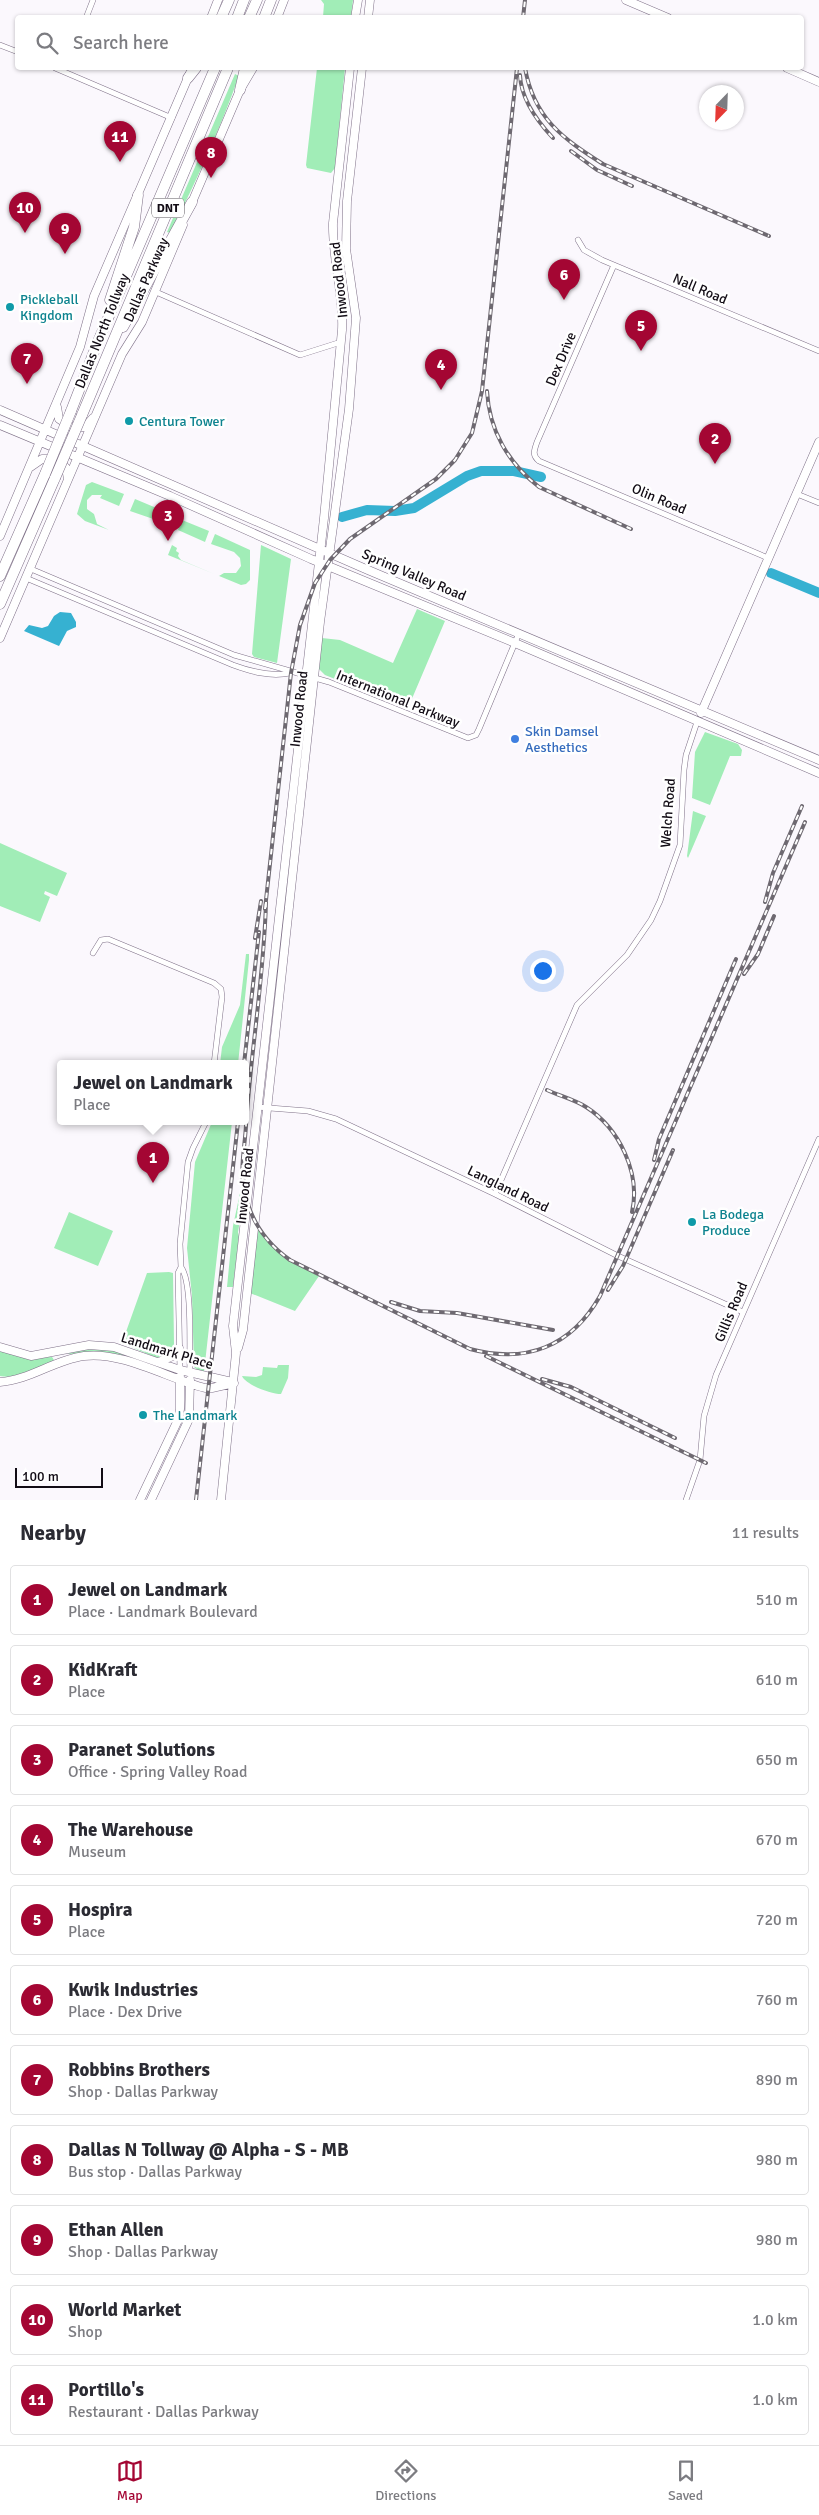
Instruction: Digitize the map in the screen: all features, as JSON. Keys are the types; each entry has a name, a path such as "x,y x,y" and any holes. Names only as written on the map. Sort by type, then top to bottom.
{"highway":[{"path":"222,15 229,0"},
{"path":"238,15 244,0"},
{"path":"250,15 257,0"},
{"path":"265,15 272,0"},
{"path":"188,78 193,70"},
{"name":"Dallas North Tollway","path":"0,576 71,411 97,344 215,70"},
{"name":"Dallas North Tollway","path":"0,604 227,70"},
{"path":"240,90 245,70"},
{"path":"97,344 100,326 134,227 138,194"},
{"path":"110,349 192,202"}],"main road":[{"path":"212,15 218,0"},
{"path":"278,15 284,0"},
{"path":"358,0 356,14 368,15 370,0"},
{"path":"626,0 661,15"},
{"name":"Dallas Parkway","path":"0,638 122,354 142,322 156,292 240,90 252,70"},
{"name":"Inwood Road","path":"221,1500 236,1353 233,1326 320,549 341,342 343,311 332,247 350,70"},
{"name":"Inwood Road","path":"236,1353 244,1330 266,1108 327,566 345,443 356,309 346,249 350,180 362,70"},
{"path":"792,70 819,82"},
{"path":"0,536 80,347 94,296 188,78"},
{"path":"338,179 350,180"},
{"path":"341,342 354,342"},
{"path":"60,396 57,415 68,426 78,429 85,427 98,412"},
{"name":"Spring Valley Road","path":"0,410 320,549 819,760"},
{"name":"Spring Valley Road","path":"0,425 222,519 327,566 515,643 819,773"},
{"path":"330,440 345,443"},
{"name":"Welch Road","path":"697,722 819,442"},
{"path":"28,469 42,459 58,460 66,468 68,481"},
{"path":"222,519 250,526 257,522"},
{"path":"260,536 265,531 273,533 280,531"},
{"path":"445,614 449,604"},
{"path":"289,818 299,819"},
{"path":"271,984 281,985"},
{"path":"237,1297 247,1298"},
{"name":"Landmark Place","path":"0,1347 31,1356 75,1347 102,1345 121,1349 190,1373 234,1382"},
{"path":"159,1362 175,1355 179,1348"},
{"path":"58,1352 60,1363"},
{"name":"Landmark Place","path":"0,1382 21,1379 82,1356 109,1356 190,1384 212,1388 234,1382"},
{"path":"140,1500 179,1414 180,1370"},
{"path":"151,1500 189,1419 190,1373"},
{"path":"158,1462 167,1466"}],"street":[{"path":"87,15 93,0"},
{"path":"0,45 15,51"},
{"path":"66,70 172,118"},
{"name":"Nall Road","path":"578,240 584,250 614,265 819,351"},
{"name":"Dex Drive","path":"540,462 534,453 537,442 614,265"},
{"path":"156,292 300,355 341,342"},
{"name":"Olin Road","path":"540,462 768,558"},
{"path":"797,494 819,503"},
{"name":"International Parkway","path":"30,568 234,656 280,666 291,673 329,682 462,737 472,738 479,729 519,633"},
{"name":"International Parkway","path":"26,578 233,665 278,676 291,673"},
{"name":"Welch Road","path":"495,1194 577,1005 628,955 660,901 680,845 686,755 697,722"},
{"path":"93,953 101,940 108,939 214,983 220,989 222,997 214,1060"},
{"name":"Langland Road","path":"257,1107 308,1111 336,1119 495,1194 618,1256 743,1312"},
{"path":"180,1370 177,1283 181,1267 180,1244 188,1162 204,1125"},
{"name":"Gillis Road","path":"686,1500 700,1460 704,1416 712,1387 819,1140"},
{"path":"181,1267 185,1272 188,1293 190,1373"}],"green space":[{"path":"321,0 353,0 351,15 323,15 324,4"},
{"path":"317,70 345,70 335,168 331,173 307,168"},
{"path":"235,74 239,76 216,136 170,233 167,232"},
{"path":"92,482 124,494 119,506 100,498 102,495 92,495 87,500 87,509 94,514 97,524 109,530 85,521 77,514 86,485"},
{"path":"135,499 166,512 162,522 130,511"},
{"path":"182,520 209,531 205,542 178,530"},
{"path":"215,534 250,550 250,580 246,584 241,585 219,576 224,573 236,573 241,566 240,558 234,552 211,544"},
{"path":"172,545 177,548 176,551 179,553 178,556 181,560 215,574 168,555"},
{"path":"261,545 291,559 277,663 254,657 252,654"},
{"path":"417,609 445,621 408,708 325,675 319,669 322,638 340,640 393,663"},
{"path":"705,732 738,744 742,750 741,756 730,756 710,805 692,798 695,752"},
{"path":"693,811 706,816 688,858 687,856"},
{"path":"0,843 67,873 57,896 45,891 44,894 50,897 40,922 0,906"},
{"path":"246,954 249,954 238,1060 220,1060 222,1047 240,1005"},
{"path":"211,1125 232,1125 204,1372 200,1372 194,1367 192,1296 187,1248 195,1162"},
{"path":"240,1193 244,1196 238,1232 233,1287 227,1287 233,1226"},
{"path":"69,1212 113,1231 98,1266 54,1248"},
{"path":"258,1227 277,1250 319,1276 295,1311 250,1293"},
{"path":"147,1273 173,1273 174,1344 170,1353 157,1358 122,1343"},
{"path":"84,1349 113,1350 172,1372 112,1353 67,1354"},
{"path":"0,1351 27,1358 52,1357 54,1360 42,1368 28,1373 7,1377 0,1376"},
{"path":"278,1365 289,1365 288,1378 281,1394 248,1383 242,1376 256,1377 262,1375 263,1367 277,1368"}],"water":[{"path":"60,612 71,613 76,622 76,627 67,631 59,646 24,631 29,625 42,628 48,626 54,616"}],"waterway":[{"path":"342,517 367,510 395,511 414,508 467,476 481,471 514,471 541,477"},
{"path":"771,573 819,593"}],"railway":[{"path":"523,15 525,0"},
{"path":"265,909 291,673 300,625 315,583 330,560 350,539 436,479 455,460 472,433 482,391 517,70"},
{"path":"525,70 535,100 543,113 552,125 588,154 603,164 769,236"},
{"path":"520,75 523,93 531,109 553,138"},
{"path":"571,151 597,170 632,186"},
{"path":"487,391 492,419 502,445 528,478 539,487 631,529"},
{"path":"765,902 773,873 802,806"},
{"path":"246,1125 242,1168 243,1185 248,1204 261,1231 290,1260 470,1349 510,1354 528,1352 545,1347 561,1339 588,1314 600,1296 805,822"},
{"path":"255,938 261,901"},
{"path":"249,1088 263,958 266,902"},
{"path":"744,974 758,954 774,916"},
{"path":"244,1060 259,932"},
{"path":"654,1160 659,1139 736,959"},
{"path":"547,1090 586,1107 598,1116 617,1139 630,1167 634,1197 632,1212"},
{"path":"196,1500 238,1125"},
{"path":"608,1290 623,1266 673,1150"},
{"path":"391,1302 420,1311 457,1313 553,1330"},
{"path":"486,1356 706,1463"},
{"path":"542,1379 571,1387 675,1438"}],"place":[{"name":"Portillo's","path":"120,162"},
{"name":"Dallas N Tollway @ Alpha - S - MB","path":"211,178"},
{"name":"World Market","path":"25,233"},
{"name":"Ethan Allen","path":"65,254"},
{"name":"Kwik Industries","path":"564,300"},
{"name":"Pickleball Kingdom","path":"10,307"},
{"name":"Hospira","path":"641,351"},
{"name":"Robbins Brothers","path":"27,384"},
{"name":"The Warehouse","path":"441,390"},
{"name":"Centura Tower","path":"129,421"},
{"name":"KidKraft","path":"715,464"},
{"name":"Paranet Solutions","path":"168,541"},
{"name":"Skin Damsel Aesthetics","path":"515,739"},
{"name":"Jewel on Landmark","path":"153,1183"},
{"name":"La Bodega Produce","path":"692,1222"},
{"name":"The Landmark","path":"143,1415"}]}
